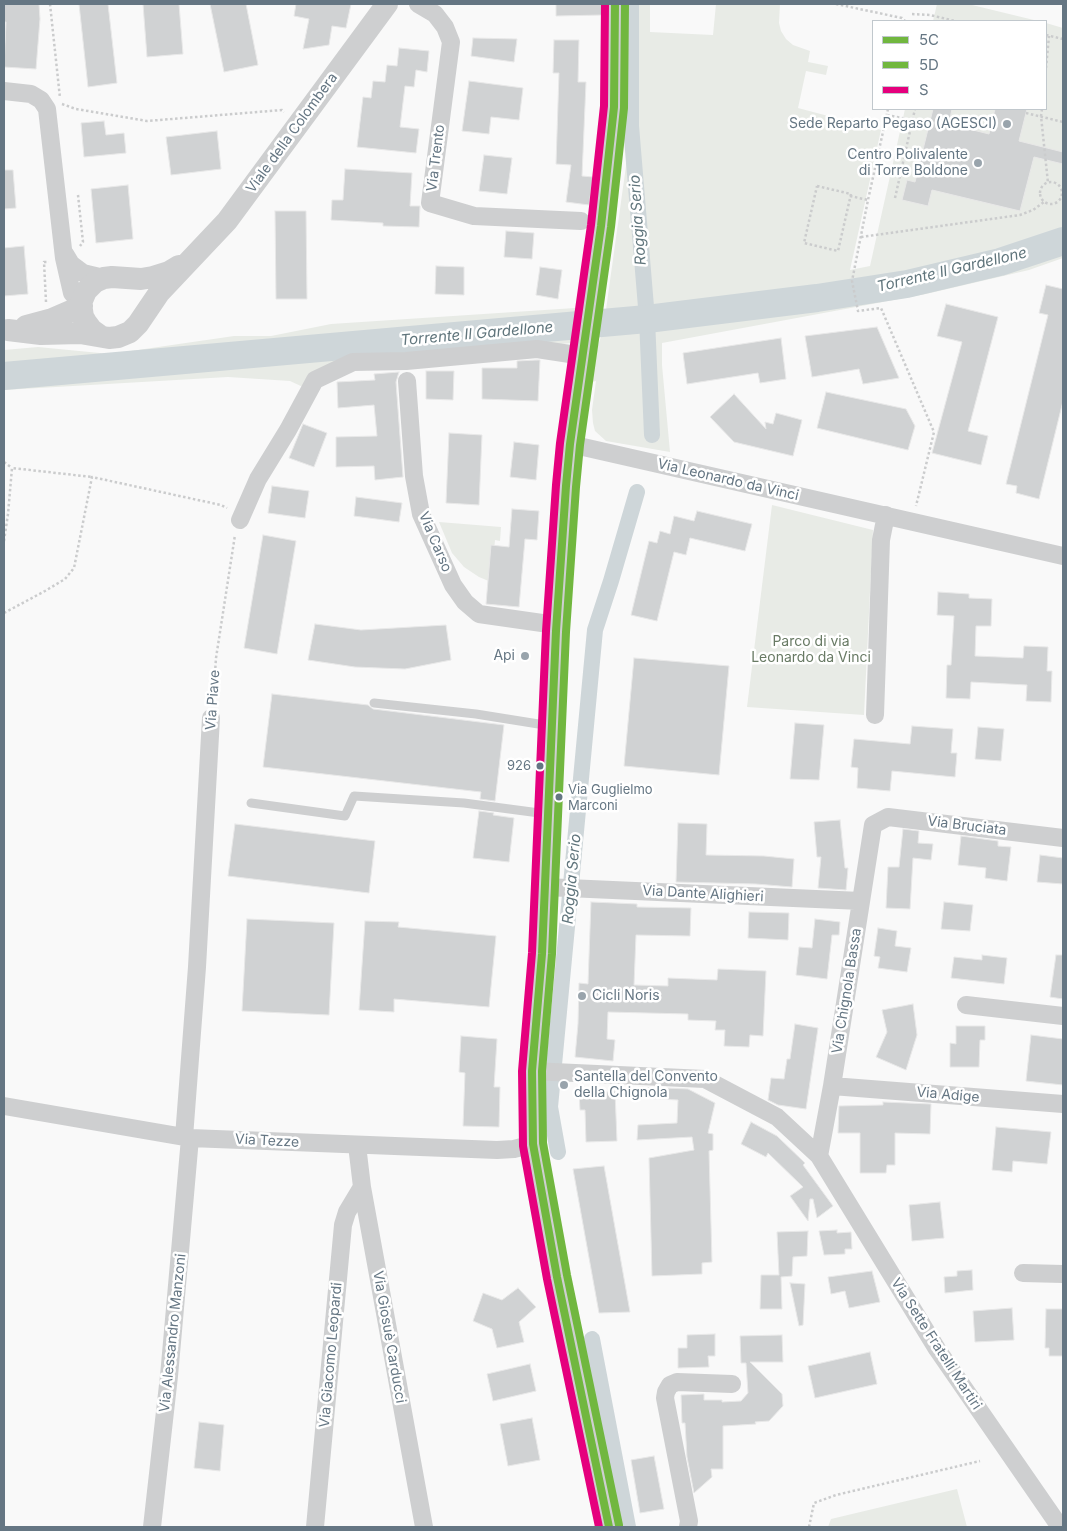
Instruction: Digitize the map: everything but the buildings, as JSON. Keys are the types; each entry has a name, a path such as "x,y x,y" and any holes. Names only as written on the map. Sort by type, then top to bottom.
{"street":[{"name":"Viale della Colombera","path":"6,330 41,334 80,333 109,338 118,337 130,332 159,292 227,222 387,4"},
{"name":"Via Trento","path":"418,4 434,14 445,27 450,42 430,203 474,216 581,221"},
{"path":"609,1527 557,1277 532,1144 550,1072 542,954 556,625 570,444 602,226 614,107 615,4"},
{"path":"4,91 31,94 41,100 47,109 63,253 72,293 81,305 86,322 99,335"},
{"path":"63,253 76,269 90,276 114,278 136,288 140,295 143,309 140,319"},
{"name":"Viale della Colombera","path":"114,278 141,279 169,272 192,257"},
{"path":"81,305 86,291 96,282 114,278"},
{"name":"Viale della Colombera","path":"6,330 52,319 81,305"},
{"path":"240,520 258,479 288,430 314,380 353,362 406,361 537,349 584,348"},
{"name":"Via Carso","path":"407,381 414,476 421,514 453,586 465,602 479,614 556,625"},
{"name":"Via Leonardo da Vinci","path":"570,444 1063,556"},
{"path":"875,715 881,540 886,515"},
{"name":"Via Piave","path":"187,1137 212,718"},
{"name":"Via Bruciata","path":"873,825 888,817 1063,838"},
{"name":"Via Chignola Bassa","path":"819,1156 832,1086 873,825"},
{"name":"Via Dante Alighieri","path":"545,887 861,901"},
{"path":"966,1005 1063,1016"},
{"name":"Via Sette Fratelli Martiri","path":"550,1072 705,1079 776,1117 819,1156 937,1349 1060,1527"},
{"name":"Via Adige","path":"832,1086 1063,1104"},
{"name":"Via Tezze","path":"4,1106 187,1137 498,1150 514,1150 532,1144"},
{"name":"Via Alessandro Manzoni","path":"152,1527 170,1366 187,1137"},
{"name":"Via Giosuè Carducci","path":"357,1145 362,1187 424,1527"},
{"name":"Via Giacomo Leopardi","path":"315,1527 343,1225 347,1212 362,1187"},
{"path":"1023,1273 1063,1274"},
{"path":"688,1527 689,1521 665,1398 666,1392 670,1385 677,1382 732,1384"}],"lane":[{"path":"374,703 476,714 551,726"},
{"path":"251,803 344,816 354,796 464,803 547,814"}],"path":[{"path":"50,4 60,104 76,109 147,121 282,110 299,124"},
{"path":"836,4 905,20"},
{"path":"912,14 930,15 951,20"},
{"path":"1047,35 1063,39"},
{"path":"888,110 852,281 858,311 881,308 934,432 912,522"},
{"path":"895,198 915,110"},
{"path":"1042,110 1048,183"},
{"path":"1026,112 1063,122"},
{"path":"887,115 912,120"},
{"path":"1048,183 1055,183 1063,191 1057,202 1050,204 1044,202 1040,193 1042,187 1048,183"},
{"path":"850,196 838,251 804,243 817,186 868,200"},
{"path":"47,310 44,262 83,242 78,194"},
{"path":"860,236 1020,215 1033,210 1044,202"},
{"path":"4,462 12,468 92,477 221,505 230,510 240,520"},
{"path":"4,541 12,468"},
{"path":"4,614 65,579 74,568 92,477"},
{"name":"Via Piave","path":"212,718 217,648 235,535 240,520"},
{"path":"809,1527 814,1503 836,1495 980,1461"}],"green space":[{"path":"627,4 650,4 650,32 713,35 716,4 780,4 779,23 786,39 793,45 810,51 808,62 828,66 826,75 806,71 798,108 881,130 850,270 870,266 905,110 1047,110 1047,23 1063,28 1063,258 1029,270 926,294 662,343 662,365 670,452 606,441 595,431 593,423 592,410 596,381 592,382 598,345 603,331 626,166"},
{"path":"937,4 968,4 1034,20 933,20"},
{"path":"575,308 572,343 343,363 303,387 290,381 228,377 4,390 4,350 38,347 110,354 234,336 271,336 331,324"},
{"name":"Parco di via Leonardo da Vinci","path":"772,505 873,530 864,715 747,707"},
{"path":"439,522 501,527 500,541 495,540 491,582 464,567 452,553"},
{"path":"957,1489 967,1527 828,1527 831,1519"}],"waterway":[{"name":"Roggia Serio","path":"631,4 631,126 647,319 652,435"},
{"name":"Torrente Il Gardellone","path":"4,376 647,319 817,298 907,284 1000,262 1063,241"},
{"name":"Roggia Serio","path":"558,1152 550,1107 595,630 637,492"},
{"path":"592,1339 628,1527"}],"transit line":[{"name":"S","path":"599,1527 547,1279 523,1146 522,1071 532,953 546,631 556,485 560,443 591,225 604,106 605,4"},
{"name":"5C","path":"609,1527 557,1277 533,1144 532,1071 542,954 556,631 566,486 570,444 601,226 614,107 615,4"},
{"name":"5D","path":"619,1525 567,1275 543,1143 542,1071 552,954 566,632 576,487 580,445 611,227 624,108 625,4"}],"place":[{"name":"Sede Reparto Pegaso (AGESCI)","path":"1007,124"},
{"name":"Centro Polivalente di Torre Boldone","path":"978,163"},
{"name":"Api","path":"525,656"},
{"name":"926","path":"540,766"},
{"name":"Via Guglielmo Marconi","path":"559,797"},
{"name":"Cicli Noris","path":"582,996"},
{"name":"Santella del Convento della Chignola","path":"564,1085"}]}
